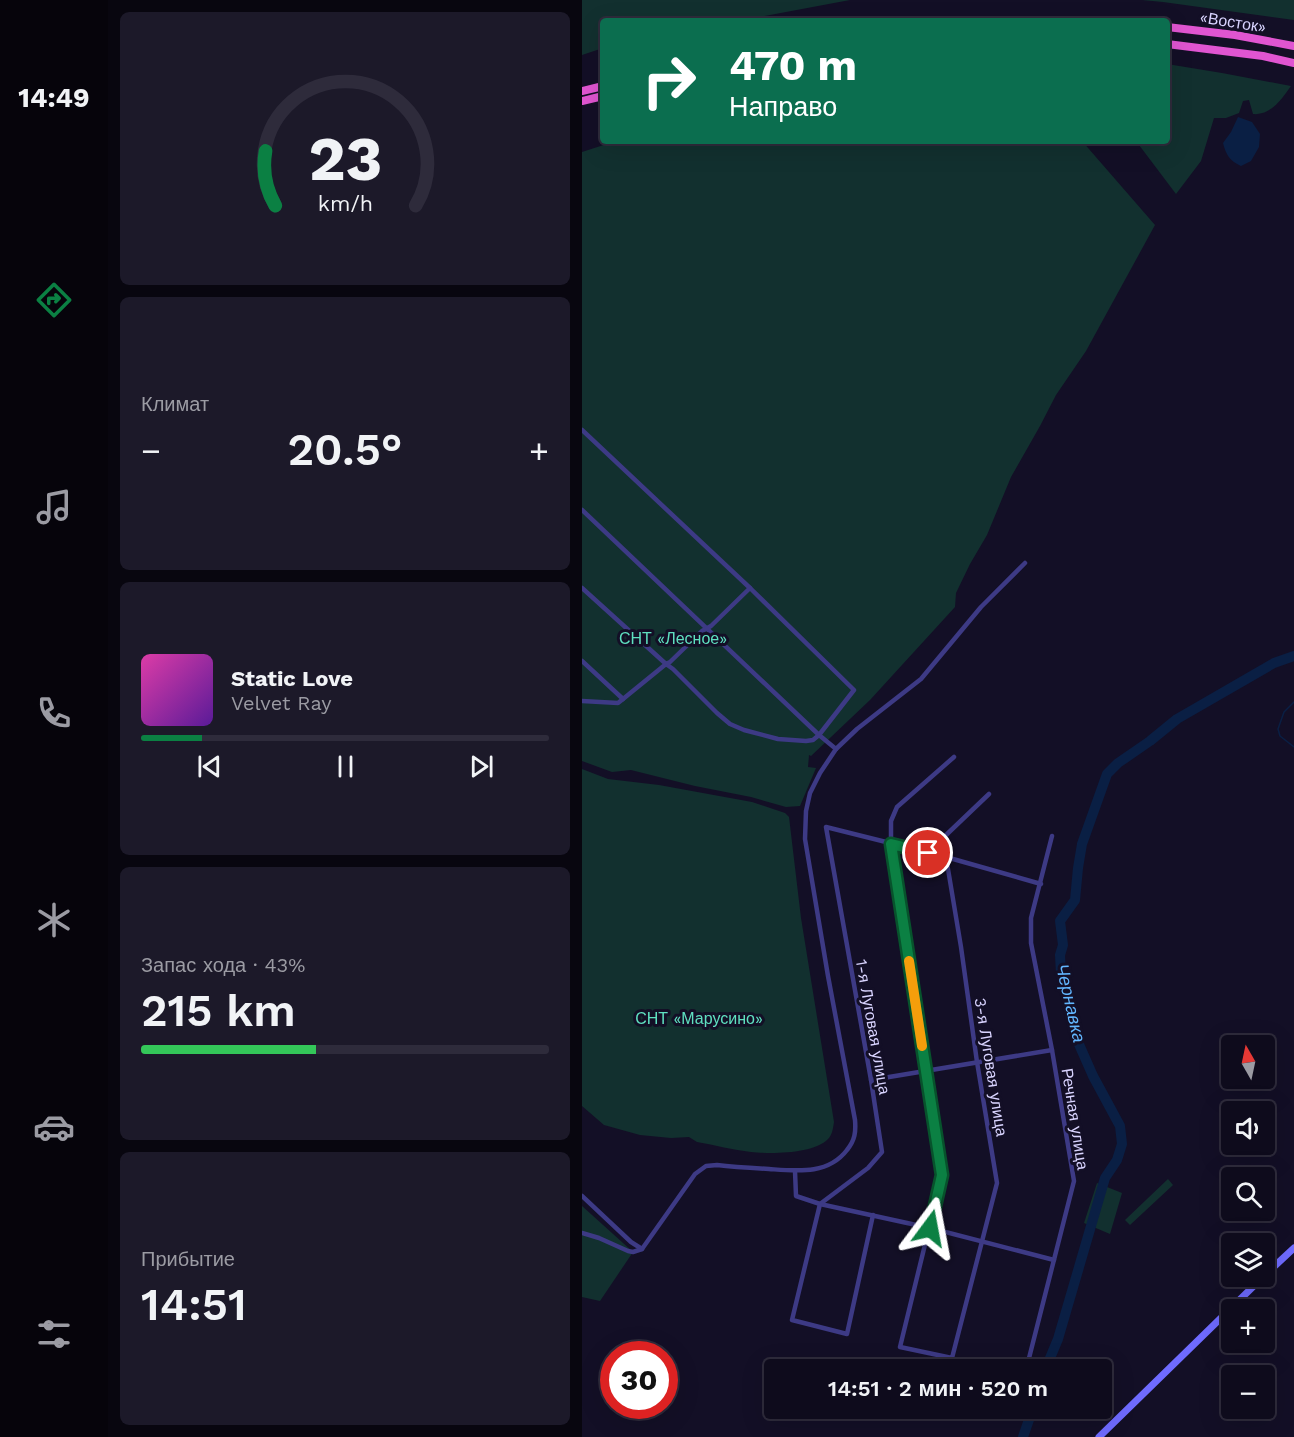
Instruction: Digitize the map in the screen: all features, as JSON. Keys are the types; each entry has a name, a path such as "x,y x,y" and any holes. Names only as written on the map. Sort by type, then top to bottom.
{"highway":[{"name":"«Восток»","path":"1170,27 1235,35 1294,46"},
{"name":"«Восток»","path":"1170,44 1263,56 1294,63"},
{"path":"582,91 600,87"},
{"path":"582,101 600,97"}],"main road":[{"path":"1275,1266 1294,1248"},
{"path":"1100,1437 1253,1287"}],"street":[{"path":"582,430 750,588 854,690 813,740 778,739 744,730 730,724 717,713 582,588"},
{"path":"582,510 836,749"},
{"path":"582,1233 633,1252 642,1249 695,1174 706,1166 717,1164 795,1171 821,1168 838,1160 852,1144 856,1130 806,839 806,811 810,793 820,772 836,749 856,729 921,679 981,607 1025,562"},
{"path":"582,701 618,703 624,699 711,626 750,588"},
{"path":"582,661 624,699"},
{"path":"930,1228 942,1175 891,844 891,821 897,807 954,757"},
{"name":"3-я Луговая улица","path":"930,1228 900,1347 952,1358 997,1183 946,857 945,836 989,794"},
{"name":"1-я Луговая улица","path":"820,1204 868,1168 882,1152 826,827 891,844"},
{"name":"Речная улица","path":"1029,1359 1074,1181 1031,943 1031,918 1052,836"},
{"path":"891,844 1041,884"},
{"path":"871,1080 1052,1050"},
{"path":"795,1171 796,1196 820,1204 930,1228 1054,1260"},
{"path":"582,1196 631,1242 642,1249"},
{"path":"820,1204 792,1320 848,1334 873,1215"}],"green space":[{"path":"582,0 850,0 754,18 600,18 600,49 582,55"},
{"path":"1142,0 1294,0 1294,20 1163,2"},
{"path":"1170,64 1291,86 1280,101 1265,112 1253,114 1249,100 1243,101 1239,113 1226,118 1214,118 1201,161 1176,194 1138,144 1170,144"},
{"name":"СНТ «Лесное»","path":"607,144 1085,144 1155,225 1086,351 1056,395 1011,477 987,535 956,593 955,607 870,700 811,756 809,755 808,767 816,768 800,806 786,807 631,770 612,772 582,761 582,152"},
{"name":"СНТ «Марусино»","path":"582,769 608,779 659,785 752,802 785,813 789,817 801,918 834,1122 830,1136 821,1144 792,1152 759,1153 697,1142 689,1137 640,1135 604,1125 582,1106"},
{"path":"1168,1179 1173,1185 1130,1225 1125,1220"},
{"path":"1097,1183 1122,1193 1110,1234 1084,1223"},
{"path":"582,1206 633,1252 600,1301 582,1297"}],"water":[{"path":"1238,117 1252,122 1260,134 1259,147 1251,161 1241,166 1229,157 1223,143"}],"waterway":[{"name":"Чернавка","path":"1050,1359 1058,1339 1105,1178 1117,1160 1122,1144 1120,1126 1078,1042 1061,974 1060,955 1063,945 1060,921 1075,900 1082,844 1107,774 1118,763 1177,719 1274,663 1294,656"},
{"path":"1294,702 1284,712 1278,729 1280,736 1294,747"},
{"name":"Чернавка","path":"1023,1437 1029,1419"}],"slow traffic":[{"path":"909,961 922,1046"}],"route":[{"path":"928,853 891,844 942,1175 930,1228"}]}
